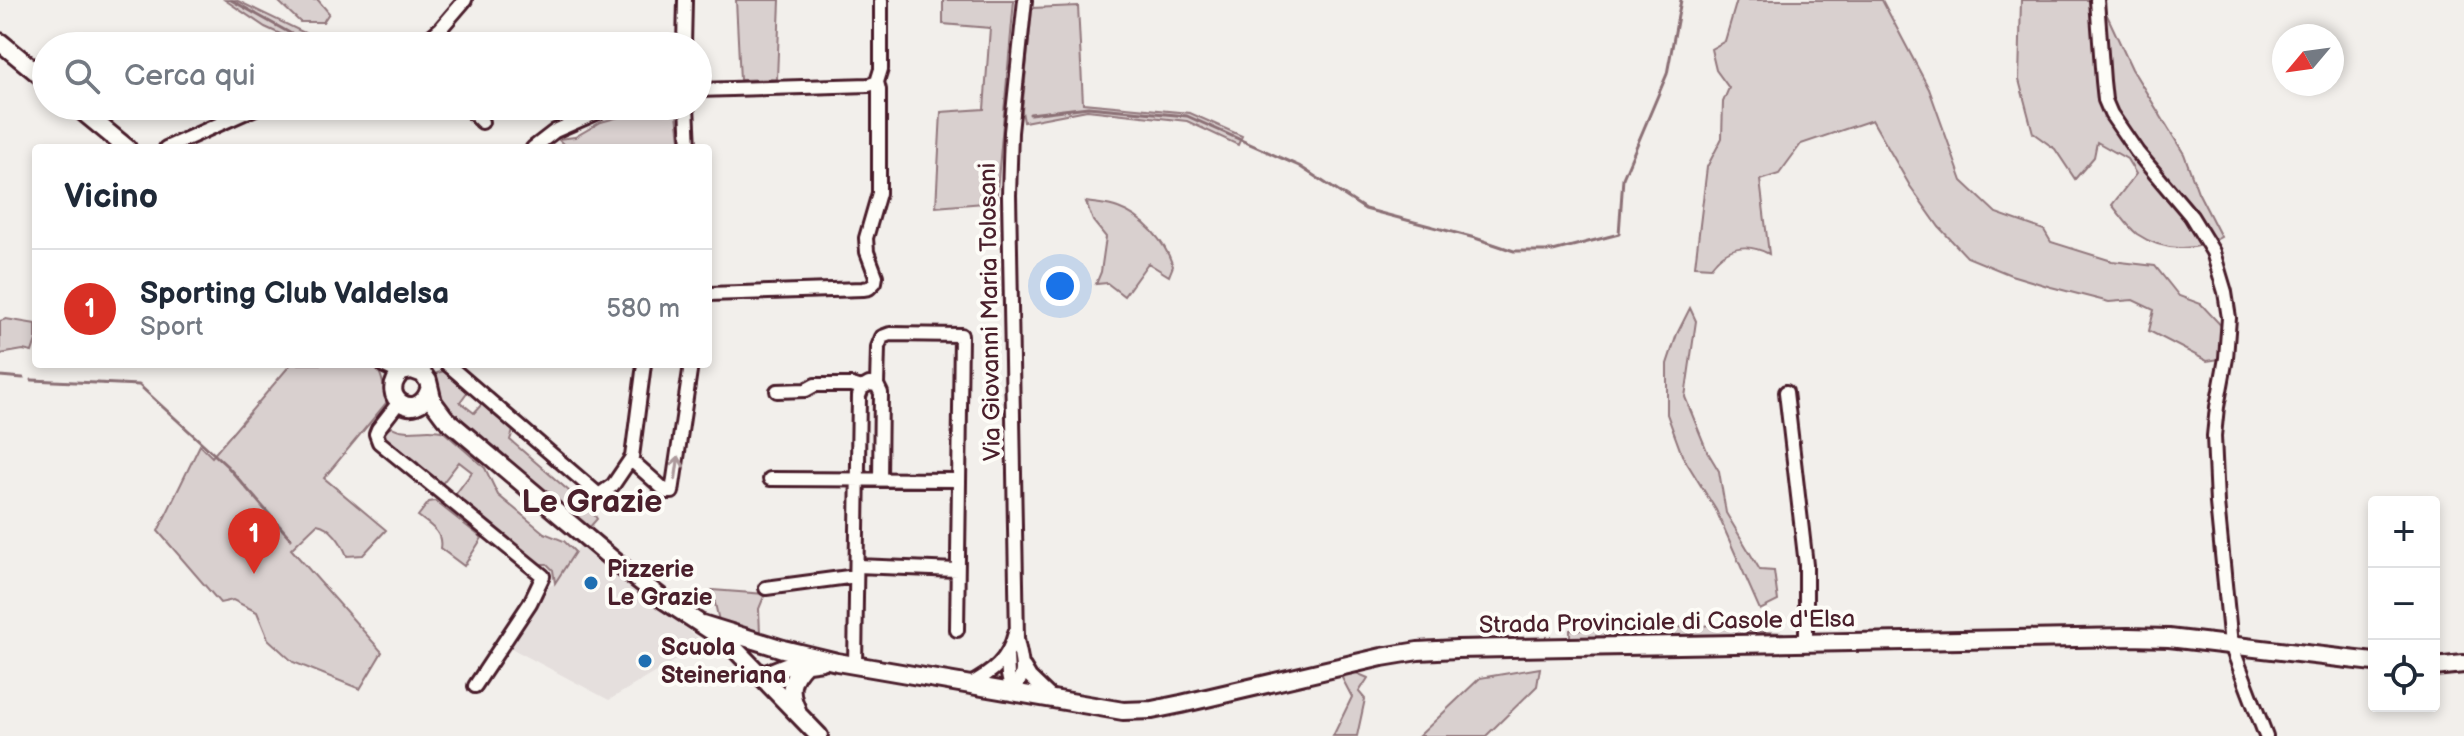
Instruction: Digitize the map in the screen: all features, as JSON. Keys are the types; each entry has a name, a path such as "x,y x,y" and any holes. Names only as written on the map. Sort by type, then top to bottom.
{"main road":[{"path":"0,42 32,68"},
{"path":"93,120 122,144"},
{"path":"384,368 397,379"},
{"path":"388,368 397,379"},
{"path":"425,383 409,406 399,402 394,394 397,379 412,370 425,383 445,418 625,569 736,650 819,736"},
{"path":"702,624 837,662"},
{"name":"Strada Provinciale di Casole d'Elsa","path":"837,662 1123,711 1152,710 1418,651 2128,637 2169,638 2368,661"},
{"path":"761,676 766,661 783,649"},
{"path":"761,676 786,666 837,662"},
{"path":"802,719 792,699 791,688 795,675 805,664"},
{"path":"2440,666 2464,664"}],"street":[{"path":"436,32 465,0"},
{"path":"684,32 685,0"},
{"path":"712,294 863,289 875,282 866,238 879,188 877,82 881,69 881,0"},
{"name":"Via Giovanni Maria Tolosani","path":"1012,693 1021,681 1022,664 1017,625 1009,195 1011,132 1025,0"},
{"path":"2097,0 2105,100 2137,152 2191,216 2203,235 2213,252 2227,304 2226,358 2214,436 2217,503 2231,645 2266,736"},
{"path":"712,90 869,85 877,82"},
{"path":"175,144 229,120"},
{"path":"538,144 555,131 580,120"},
{"path":"688,120 689,144"},
{"path":"185,144 192,137"},
{"path":"880,480 882,398 877,385 878,347 882,337 890,334 961,335 957,630"},
{"path":"452,368 599,495 607,491 631,460 643,368"},
{"path":"631,460 667,492 672,492 690,368"},
{"path":"855,665 859,396 862,388 869,384 877,385"},
{"path":"777,391 806,390 815,385 862,388"},
{"path":"1786,392 1806,565 1806,644"},
{"path":"399,402 378,429 379,442 543,576 530,603 475,686"},
{"path":"770,479 959,480"},
{"path":"766,588 856,571 957,570"},
{"name":"Via Giovanni Maria Tolosani","path":"1012,693 1007,656 1017,625"},
{"path":"969,685 998,667 1007,656"},
{"path":"1022,664 1030,677 1054,700"}],"shaded area":[{"path":"225,0 236,0 303,32 276,32"},
{"path":"277,0 318,0 329,13 323,22 300,22"},
{"path":"736,0 780,0 777,79 740,80"},
{"path":"943,0 1014,0 996,202 936,207 941,112 984,109 990,28 943,24"},
{"path":"1737,0 1882,0 1929,89 1962,181 1996,213 2044,230 2051,242 2112,261 2155,266 2179,296 2201,304 2228,333 2226,358 2207,361 2149,331 2154,310 2133,300 2109,302 2051,287 1967,257 1939,227 1910,186 1872,120 1801,144 1779,174 1760,180 1769,254 1752,248 1737,248 1723,255 1711,267 1695,266 1707,167 1722,138 1723,102 1729,88 1716,70 1711,49 1725,41"},
{"path":"2021,0 2100,0 2132,69 2184,154 2198,192 2221,237 2190,248 2168,247 2147,240 2134,231 2112,205 2136,174 2127,159 2097,142 2094,157 2075,179 2055,149 2033,133 2019,80"},
{"path":"1078,6 1083,103 1190,113 1242,136 1238,145 1187,121 1087,110 1024,122 1022,111 1032,8"},
{"path":"678,120 681,144 563,144 558,139 575,137 601,122"},
{"path":"1086,202 1118,208 1144,224 1159,239 1169,257 1173,266 1169,276 1148,263 1124,296 1107,283 1096,284 1106,237 1093,221"},
{"path":"1690,308 1696,321 1685,397 1707,451 1719,471 1726,513 1760,570 1774,571 1778,601 1760,610 1716,510 1682,455 1667,414 1667,364"},
{"path":"6,319 32,323 32,352 23,350 0,354 0,321"},
{"path":"288,368 376,368 387,402 324,478 386,530 363,555 347,556 335,536 317,524 291,549 382,652 360,689 293,662 268,639 257,612 233,600 220,603 158,531 200,445 212,457"},
{"path":"444,371 468,391 460,402 474,413 482,404 513,431 510,440 592,511 597,519 588,529 442,407 444,404 437,389 436,377 437,373"},
{"path":"392,427 404,431 444,432 485,468 498,495 544,533 564,541 575,552 555,583 553,570 547,564 535,564 448,493 449,490 455,495 472,472 459,462 438,485 416,467 418,463 386,440 385,431"},
{"path":"435,501 482,538 464,566 440,548 438,533 418,516 429,502"},
{"path":"582,542 704,643 609,700 507,646 541,591 555,583"},
{"path":"712,590 765,594 759,609 760,633 719,621"},
{"path":"1735,620 1745,631 1783,633 1783,640 1570,643 1570,630 1698,627"},
{"path":"1540,668 1537,686 1486,736 1419,736 1480,678"},
{"path":"1354,672 1368,678 1359,692 1365,699 1357,736 1333,736 1352,697 1341,676"}],"waterway":[{"path":"231,0 288,32"},
{"path":"1030,114 1088,107 1187,116 1299,166 1365,209 1514,251 1553,251 1619,234 1623,178 1667,74 1681,0"},
{"path":"0,376 23,378"},
{"path":"32,380 139,385 227,466 291,539"}],"place":[{"name":"Sporting Club Valdelsa","path":"254,574"},
{"name":"Pizzerie Le Grazie","path":"591,583"},
{"name":"Scuola Steineriana","path":"645,661"}],"district":[{"name":"Le Grazie","path":"592,502"}]}
